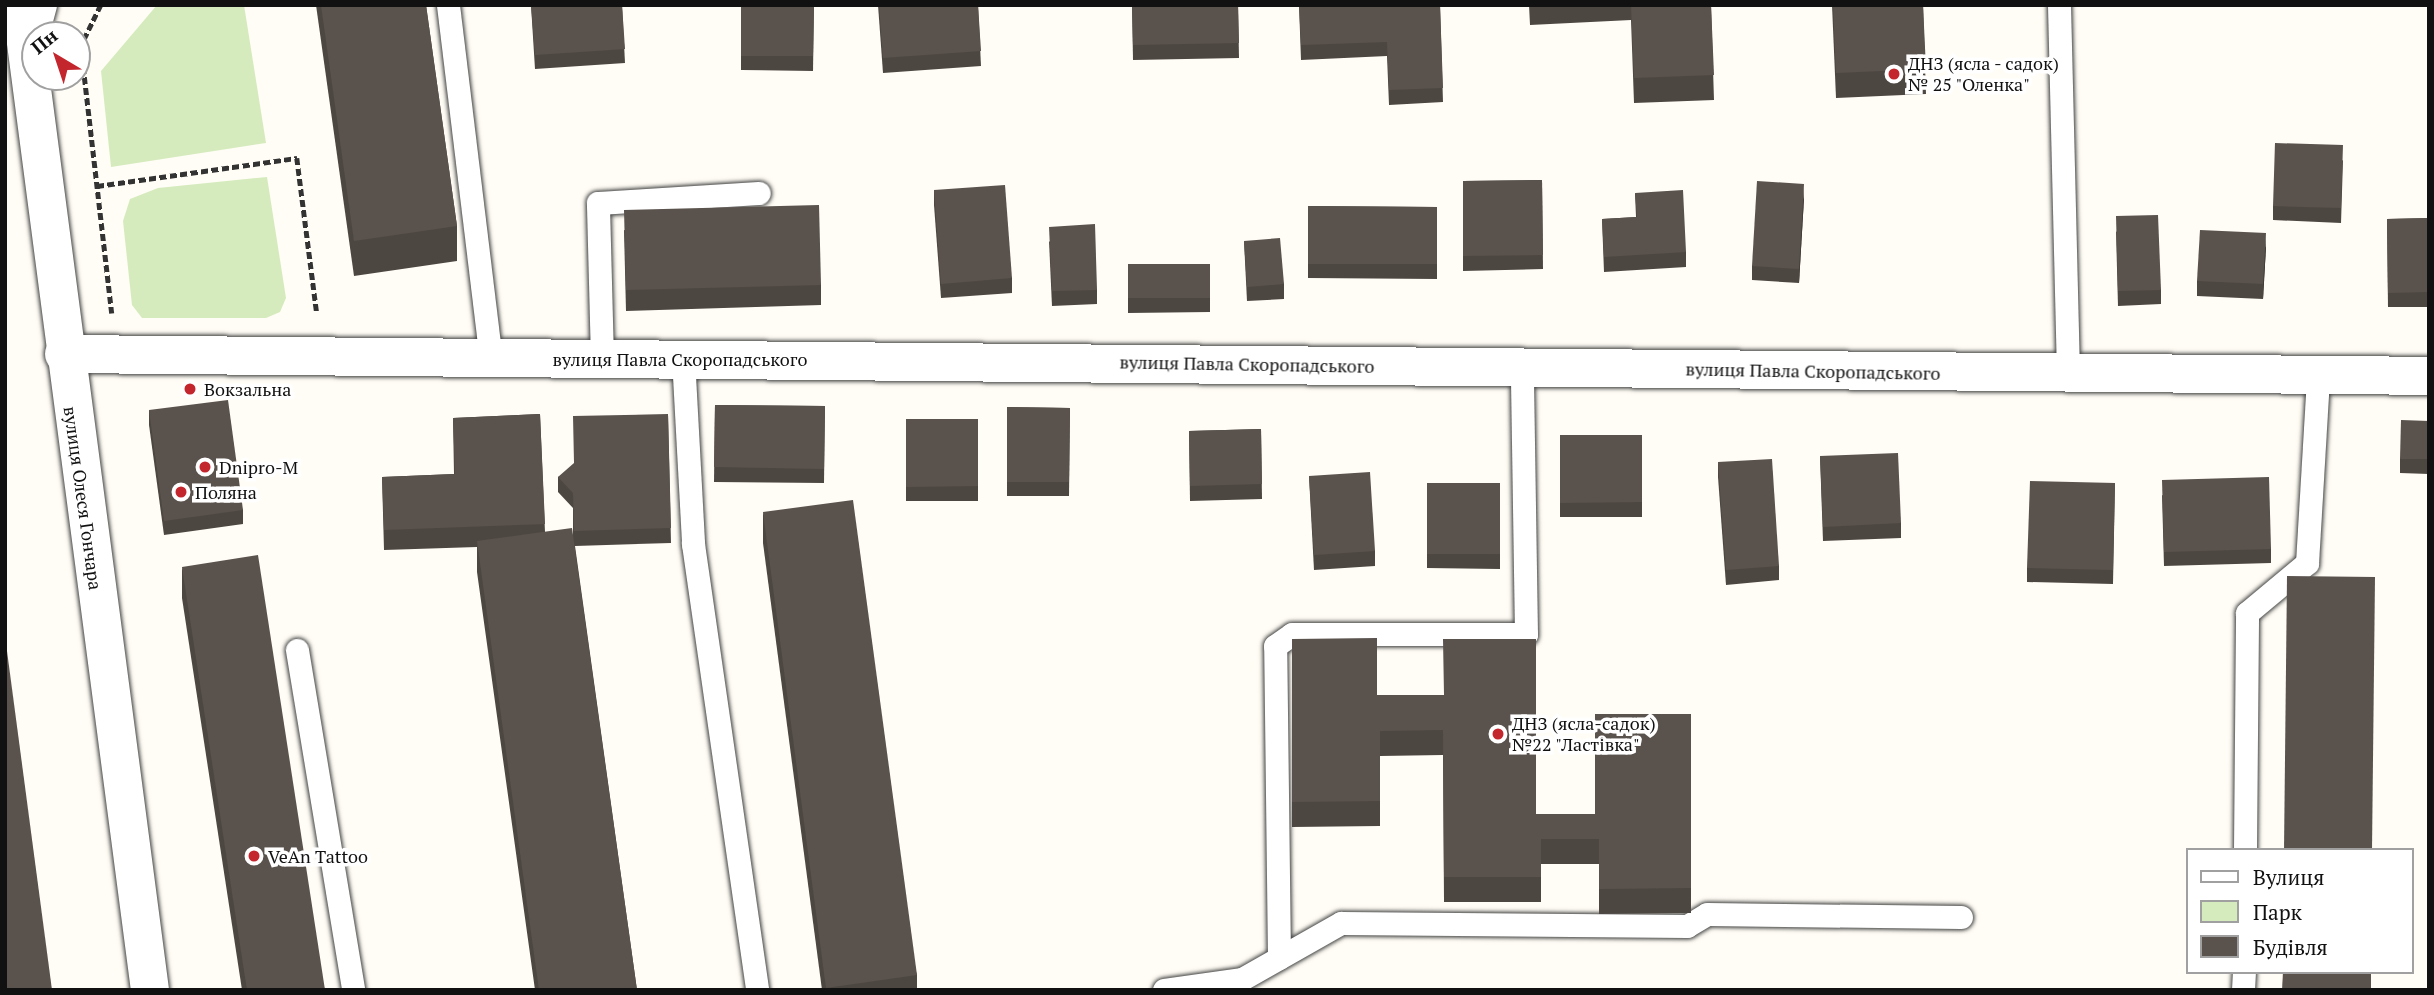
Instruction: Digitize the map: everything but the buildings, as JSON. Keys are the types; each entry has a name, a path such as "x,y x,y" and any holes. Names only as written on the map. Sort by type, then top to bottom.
{"street":[{"name":"вулиця Олеся Гончара","path":"38,91 64,354 150,990"},
{"name":"вулиця Павла Скоропадського","path":"64,354 603,359 683,357 2429,376"}],"lane":[{"path":"448,5 491,358"},
{"path":"2059,5 2068,374"},
{"path":"603,359 598,203 759,193"},
{"path":"683,357 693,544 757,990"},
{"path":"1279,958 1275,646 1292,634 1526,634 1522,367"},
{"path":"2245,848 2247,613 2307,562 2318,376"},
{"path":"297,650 353,990"},
{"path":"1164,990 1242,979 1341,923 1687,926 1707,914 1961,917"}],"path":[{"path":"101,5 81,47 113,317"},
{"path":"97,186 297,158 319,326"}],"green space":[{"path":"157,5 244,5 266,143 111,167 101,71"},
{"path":"267,177 286,298 280,312 266,318 142,318 132,305 123,221 130,199 158,188"}],"place":[{"name":"ДНЗ (ясла - садок) № 25 \"Оленка\"","path":"1894,74"},
{"name":"Вокзальна","path":"190,389"},
{"name":"Dnipro-M","path":"205,467"},
{"name":"Поляна","path":"181,492"},
{"name":"ДНЗ (ясла-садок) №22 \"Ластівка\"","path":"1498,734"},
{"name":"VeAn Tattoo","path":"254,856"}]}
